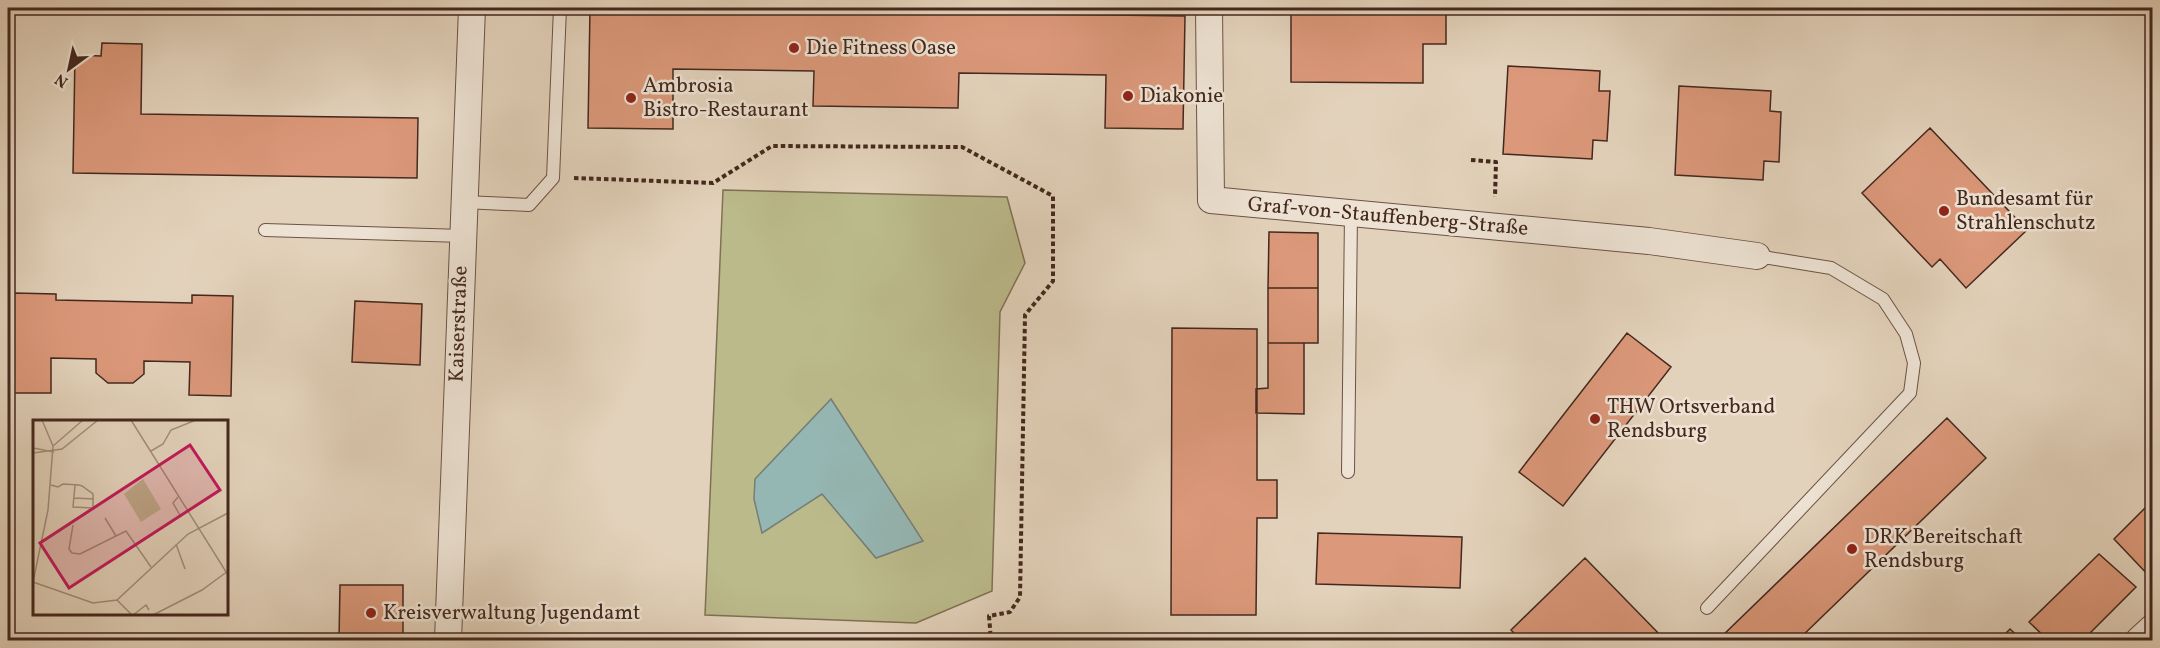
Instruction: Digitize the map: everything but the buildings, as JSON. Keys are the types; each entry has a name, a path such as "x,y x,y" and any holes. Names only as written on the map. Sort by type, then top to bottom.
{"street":[{"name":"Kaiserstraße","path":"448,640 472,8"},
{"name":"Graf-von-Stauffenberg-Straße","path":"1209,8 1211,200 1649,241 1757,256"},
{"path":"2139,640 2152,628"}],"lane":[{"path":"464,202 529,205 553,178 560,8"},
{"path":"1348,472 1351,214"},
{"path":"265,230 463,236"},
{"path":"1707,608 1910,393 1914,363 1906,334 1883,299 1831,268 1757,256"}],"path":[{"path":"553,178 713,183 772,146 962,147 1053,196 1053,281 1024,315 1020,597 1010,612 989,616 991,640"},
{"path":"1471,159 1496,162 1494,228"}],"shaded area":[{"path":"723,190 1007,197 1025,263 1000,312 992,591 916,623 705,615"}],"water":[{"path":"831,399 923,541 876,558 822,494 762,533 754,499 755,479"}],"place":[{"name":"Die Fitness Oase","path":"794,48"},
{"name":"Diakonie","path":"1128,96"},
{"name":"Ambrosia Bistro-Restaurant","path":"631,98"},
{"name":"Bundesamt für Strahlenschutz","path":"1944,211"},
{"name":"THW Ortsverband Rendsburg","path":"1595,419"},
{"name":"DRK Bereitschaft Rendsburg","path":"1852,549"},
{"name":"Kreisverwaltung Jugendamt","path":"371,613"}]}
